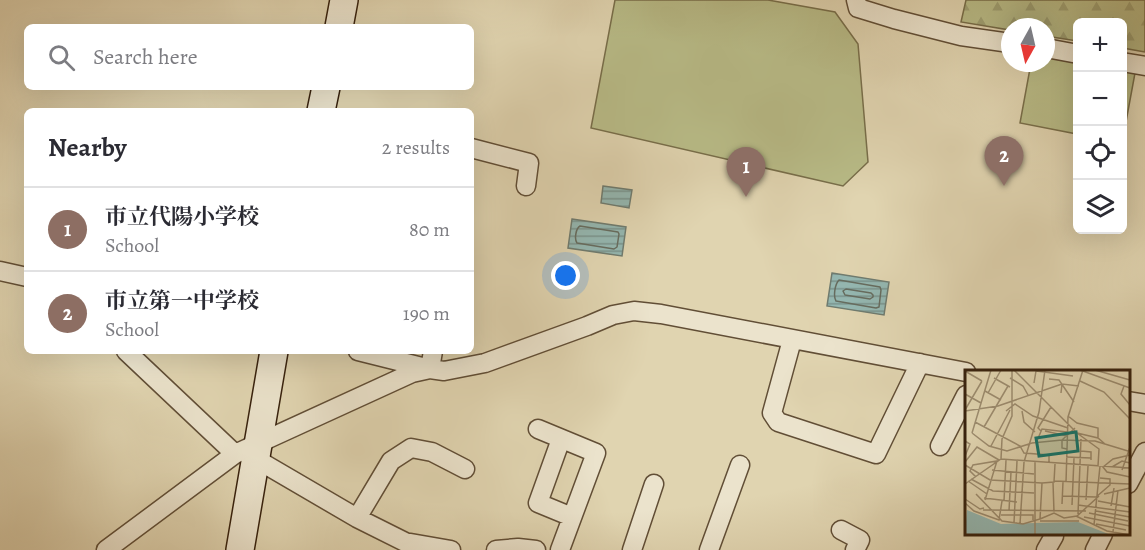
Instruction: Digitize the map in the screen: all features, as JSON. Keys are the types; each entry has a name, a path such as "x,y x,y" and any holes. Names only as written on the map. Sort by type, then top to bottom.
{"street":[{"path":"340,24 344,0"},
{"path":"856,0 858,8 894,19 962,36 1001,42"},
{"path":"1055,50 1073,53"},
{"path":"1127,63 1145,66"},
{"path":"322,108 325,90"},
{"path":"474,149 529,163 526,186"},
{"path":"0,271 24,276"},
{"path":"370,354 444,371 484,363 613,315 634,311 661,314 965,372"},
{"path":"792,339 772,413 778,422 876,454 920,363"},
{"path":"130,354 250,452 357,518 405,542 451,550"},
{"path":"240,550 250,452 273,354"},
{"path":"430,369 432,354"},
{"path":"106,550 250,452 412,373 430,369"},
{"path":"940,446 965,397"},
{"path":"1130,401 1145,404"},
{"path":"538,429 596,453 560,550"},
{"path":"561,439 538,502 572,517"},
{"path":"357,518 391,461 411,448 432,452 465,469"},
{"path":"1130,480 1145,452"},
{"path":"709,550 740,465"},
{"path":"632,550 654,484"},
{"path":"841,530 860,540 855,550"},
{"path":"1095,550 1102,535"},
{"path":"496,550 518,548 536,550"}],"green space":[{"path":"615,0 768,0 835,12 858,44 868,162 843,186 591,128"},
{"path":"966,0 1145,0 1145,52 1127,49 1127,18 1073,18 1073,40 1055,37 1055,18 1001,18 1001,29 961,22"},
{"path":"1055,59 1073,62 1073,133 1020,123 1029,72 1055,72"},
{"path":"1127,72 1135,73 1127,116"}],"water":[{"path":"603,186 632,190 629,208 601,203"},
{"path":"572,219 626,227 622,256 568,248"},
{"path":"832,273 889,282 884,315 827,306"}],"place":[{"name":"市立第一中学校","path":"1004,186"},
{"name":"市立代陽小学校","path":"746,197"}]}
